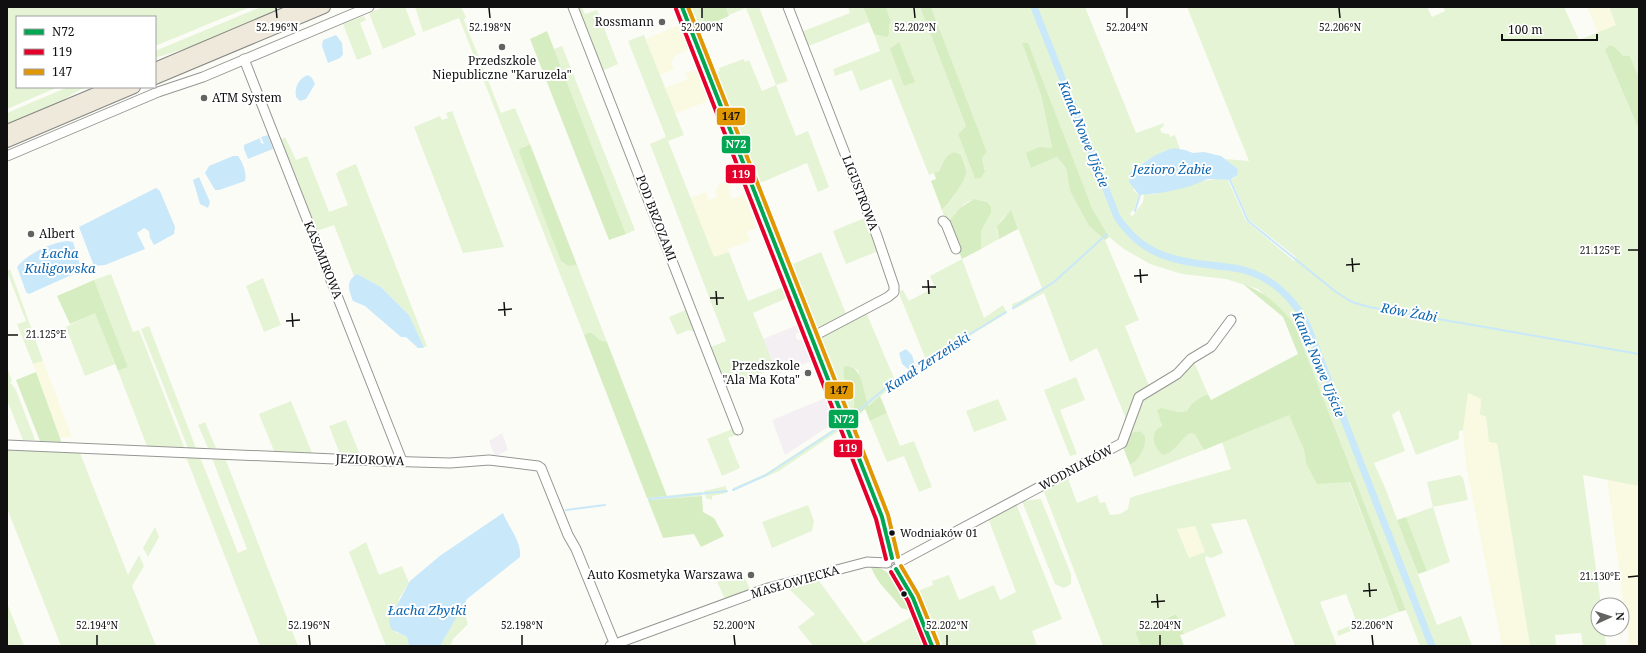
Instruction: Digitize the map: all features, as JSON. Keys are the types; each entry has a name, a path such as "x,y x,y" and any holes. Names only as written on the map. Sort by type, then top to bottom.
{"main road":[{"path":"156,69 301,7"},
{"path":"156,78 324,7"},
{"path":"7,131 110,88"},
{"path":"7,141 132,88"}],"street":[{"path":"7,156 158,92 203,77 370,7"},
{"name":"POD BRZOZAMI","path":"574,7 738,430"},
{"path":"682,7 882,517 894,563 914,598 932,646"},
{"name":"LIGUSTROWA","path":"788,7 877,236 894,286 894,292 888,297 812,337"},
{"name":"KASZMIROWA","path":"244,59 402,460"},
{"path":"943,221 946,224 956,249"},
{"name":"WODNIAKÓW","path":"894,563 1122,443 1139,398 1177,374 1191,359 1212,347 1230,320"},
{"name":"JEZIOROWA","path":"7,445 450,462 489,460 539,466 568,535 576,549 612,646"},
{"name":"MASŁOWIECKA","path":"612,646 768,588 867,562 894,563"}],"shaded area":[{"path":"800,324 802,330 796,334 796,337 798,340 806,339 814,360 778,374 763,339"},
{"path":"828,397 837,421 785,455 772,420"},
{"path":"502,433 508,450 495,456 489,441"}],"green space":[{"path":"7,7 250,7 156,46 156,16 16,16 16,88 56,88 7,109"},
{"path":"261,7 291,7 187,48 156,58 156,51"},
{"path":"384,7 405,7 416,35 383,49 369,13"},
{"path":"415,7 461,7 466,17 464,20 501,113 515,108 530,144 523,147 569,266 577,265 607,342 600,340 592,333 587,333 584,335 459,18 423,32"},
{"path":"577,7 582,7 585,14 597,10 618,64 602,71"},
{"path":"691,7 707,7 700,10 706,26 699,28"},
{"path":"707,7 726,7 729,16 706,26 700,10"},
{"path":"726,7 759,7 788,81 776,85 746,8 729,15"},
{"path":"848,7 863,7 869,22 806,47 801,32 850,13"},
{"path":"863,7 886,7 891,22 887,37 874,34"},
{"path":"886,7 920,7 966,126 958,134 975,179 981,178 985,169 982,158 987,152 931,7 1085,7 1136,133 1164,123 1163,127 1160,129 1162,133 1169,134 1170,137 1175,135 1180,149 1166,150 1141,164 1133,190 1139,195 1134,210 1130,213 1132,217 1143,202 1144,194 1165,192 1207,180 1228,180 1246,221 1294,261 1296,257 1249,220 1231,180 1235,177 1238,169 1225,159 1249,161 1187,7 1427,7 1432,17 1445,11 1443,7 1564,7 1579,40 1616,25 1609,7 1639,7 1639,78 1630,56 1623,56 1615,47 1609,45 1605,50 1639,130 1639,486 1583,475 1600,597 1590,597 1590,637 1605,637 1606,646 1583,646 1581,633 1555,635 1556,646 1530,646 1497,443 1489,442 1486,417 1480,414 1481,399 1468,393 1463,430 1459,431 1459,439 1416,455 1399,410 1392,415 1405,451 1374,463 1386,490 1437,625 1461,616 1472,646 1420,646 1295,326 1258,289 1226,279 1182,274 1150,264 1124,249 1109,237 1092,208 1022,43 1041,95 1052,148 1031,168 1057,157 1066,168 1070,191 1089,226 1105,240 1139,320 1125,326 1149,386 1134,398 1126,419 1097,348 1070,362 1044,293 1013,310 1012,304 1042,288 1011,211 999,223 997,230 999,239 981,249 981,231 991,213 987,202 973,200 967,202 947,224 942,210 950,202 962,184 966,172 966,166 961,155 955,152 951,153 944,160 939,171 929,175 891,79 860,91 852,70 835,76 833,69 880,51 874,34 889,34 888,27 891,22"},
{"path":"920,7 931,7 987,152 982,158 985,171 981,178 975,179 958,134 966,126"},
{"path":"1587,7 1609,7 1616,25 1598,33"},
{"path":"364,16 366,20 360,23 372,54 357,60 343,24"},
{"path":"684,23 693,48 676,55 671,62 674,69 660,75 646,39"},
{"path":"547,31 626,234 609,240 530,39"},
{"path":"644,35 684,135 668,141 714,257 729,252 748,301 783,287 787,298 753,313 775,368 742,381 741,379 725,385 711,347 726,341 650,144 666,137 628,41"},
{"path":"899,42 915,82 904,86 890,49"},
{"path":"1022,43 1028,43 1092,208 1109,237 1105,240 1089,226 1070,191 1066,168 1057,157 1031,168 1026,153 1039,147 1052,148 1041,95"},
{"path":"1609,45 1615,47 1623,56 1630,56 1639,78 1639,130 1605,50"},
{"path":"562,46 635,230 626,234 554,49"},
{"path":"744,59 745,62 749,60 762,91 776,85 796,136 808,131 829,187 818,192 807,163 760,183 766,201 763,202 720,93 722,85 717,78 714,77 713,69 715,72 720,71 719,68"},
{"path":"701,68 713,99 675,114 665,88 688,79 685,73"},
{"path":"66,88 83,88 61,101 7,124 7,113"},
{"path":"452,111 504,247 463,253 414,127 440,116 442,120 448,118 446,113"},
{"path":"285,137 296,160 307,156 329,212 348,205 336,174 339,171 356,164 427,346 424,347 409,315 381,287 357,274 354,276 334,225 314,232 278,141"},
{"path":"530,144 577,265 569,266 561,261 519,152 520,149"},
{"path":"955,152 961,155 966,173 963,182 956,193 942,210 931,181 936,179 934,173 939,171 947,157"},
{"path":"742,173 744,179 728,187 730,196 732,199 744,194 757,228 747,232 750,241 728,249 729,252 714,258 690,198 706,192 709,200 717,197 715,190 719,188 718,185"},
{"path":"974,199 987,202 991,207 991,213 981,231 981,249 962,259 947,224 960,208"},
{"path":"1011,210 1018,229 999,239 997,226"},
{"path":"867,217 880,253 876,252 846,264 833,231"},
{"path":"821,252 847,316 821,330 819,326 816,328 811,325 788,266"},
{"path":"962,259 984,318 1003,305 1007,313 927,362 900,296 900,291 903,290 909,301 935,287 930,276"},
{"path":"10,269 43,361 33,364 17,324 26,321 7,272"},
{"path":"111,274 133,332 139,330 184,447 147,446 118,371 128,367 94,280"},
{"path":"263,278 281,325 264,332 246,286"},
{"path":"94,280 128,367 118,371 95,313 70,324 57,296"},
{"path":"1243,284 1259,291 1279,306 1295,326 1406,610 1399,612 1350,482 1317,484 1306,463 1304,450 1289,415 1204,450 1195,435 1191,433 1167,454 1163,455 1156,447 1154,440 1155,433 1156,430 1162,426 1157,410 1161,408 1178,412 1187,411 1193,403 1201,397 1208,394 1211,400 1298,354 1283,317"},
{"path":"688,309 697,333 689,330 677,335 669,317"},
{"path":"95,312 115,364 85,376 66,327"},
{"path":"866,312 896,383 869,406 865,399 858,370 849,366 843,372 855,406 845,413 816,339"},
{"path":"149,326 196,448 188,448 141,329"},
{"path":"587,333 592,333 600,340 607,342 667,496 647,498 584,335"},
{"path":"43,361 72,437 60,438 33,364"},
{"path":"1194,362 1208,394 1193,403 1187,411 1158,414 1161,420 1163,455 1175,448 1187,435 1191,433 1195,435 1204,450 1134,477 1130,465 1137,459 1141,452 1144,445 1145,436 1140,431 1129,433 1140,401 1182,375"},
{"path":"845,366 856,370 859,375 869,406 880,396 887,413 870,421 865,409 849,423 845,413 854,407 854,403 844,376"},
{"path":"7,367 12,381 10,382 16,390 35,440 23,440 7,400"},
{"path":"36,372 61,442 40,441 16,380"},
{"path":"1076,377 1085,400 1060,410 1077,454 1070,456 1044,390"},
{"path":"1468,393 1481,399 1480,414 1486,417 1487,433 1497,443 1530,646 1502,646 1466,465 1463,430"},
{"path":"998,399 1007,420 974,432 966,411"},
{"path":"291,401 312,453 274,451 259,414"},
{"path":"887,413 900,446 914,441 932,487 919,492 904,456 887,462 870,421"},
{"path":"1289,414 1304,450 1306,463 1349,481 1399,612 1338,636 1337,631 1357,623 1346,594 1323,601 1320,602 1337,646 1295,646 1246,519 1211,524 1223,553 1211,558 1206,556 1205,559 1226,616 1184,634 1175,614 1135,632 1141,646 1103,646 1043,489 1067,476 1077,503 1097,495 1100,503 1105,502 1110,515 1120,514 1128,509 1130,498 1231,469 1222,442","holes":["1195,526 1205,552 1189,558 1177,529"]},
{"path":"346,420 360,455 340,454 329,426"},
{"path":"205,422 216,448 208,448 198,425"},
{"path":"732,425 736,435 728,438 740,468 722,476 707,439 730,430"},
{"path":"838,426 840,430 779,471 733,491 733,488 765,474"},
{"path":"1140,431 1145,436 1142,453 1137,460 1130,465 1123,447 1129,433"},
{"path":"7,450 80,453 128,575 139,555 144,566 132,586 156,646 61,646 7,508"},
{"path":"186,457 200,457 238,553 247,549 212,458 225,458 298,646 260,646"},
{"path":"1460,475 1463,478 1468,500 1433,507 1427,482"},
{"path":"1607,479 1639,486 1639,646 1629,646 1628,637 1630,637 1630,597 1623,597"},
{"path":"726,486 727,493 712,496 712,500 706,498 704,491"},
{"path":"701,492 702,496 648,500 647,498"},
{"path":"702,496 703,512 714,518 724,536 701,547 694,534 663,538 648,500"},
{"path":"1041,499 1071,574 1071,584 1064,588 1055,584 1022,501"},
{"path":"808,505 814,521 812,531 772,548 762,522"},
{"path":"1017,506 1062,619 1032,631 1037,646 937,646 915,592 933,585 932,581 949,575 959,600 994,585 1000,600 1016,592 988,518"},
{"path":"1433,507 1450,562 1427,571 1406,517"},
{"path":"1406,517 1427,571 1418,574 1397,520"},
{"path":"1195,526 1205,552 1189,558 1177,528"},
{"path":"155,527 159,537 148,557 143,548"},
{"path":"366,542 379,575 402,566 409,583 399,599 395,632 407,637 409,646 386,646 349,552"},
{"path":"871,567 879,568 891,575 900,587 911,607 908,610 901,608 880,584"},
{"path":"740,573 743,574 750,589 725,599 717,582"},
{"path":"817,578 864,643 915,615 927,646 813,646 798,627 815,614 786,586"},
{"path":"7,603 24,646 7,646"},
{"path":"462,607 468,624 453,639 450,646 440,646"},
{"path":"1176,614 1184,634 1180,635 1184,646 1141,646 1135,632"}],"water":[{"path":"336,35 342,43 343,54 340,58 328,63 322,46 323,40"},
{"path":"308,75 312,78 315,84 306,99 300,101 296,97 297,86 302,78"},
{"path":"268,135 273,149 248,159 244,145 260,138 261,143 264,144 261,137"},
{"name":"Jezioro Żabie","path":"1174,148 1193,153 1204,152 1221,156 1238,169 1237,175 1230,180 1208,179 1188,187 1161,193 1139,195 1129,182 1129,174 1156,155"},
{"path":"233,156 238,156 244,168 245,181 215,190 205,173 209,166"},
{"path":"199,177 210,202 208,208 200,204 193,180"},
{"name":"Łacha Kuligowska","path":"156,188 160,191 175,227 174,234 154,245 150,238 149,231 144,228 137,233 145,249 105,265 94,266 79,227"},
{"name":"Łacha Kuligowska","path":"67,241 73,242 81,268 78,272 29,294 26,292 17,267 21,262 39,250 53,244"},
{"path":"357,274 381,287 409,315 424,347 423,348 418,348 406,337 401,337 365,306 353,301 349,289 349,283"},
{"path":"906,349 912,355 915,365 908,369 902,364 899,353"},
{"name":"Łacha Zbytki","path":"503,513 517,540 520,557 467,599 440,646 409,646 407,637 391,629 389,620 410,581 441,555"}],"waterway":[{"name":"Kanał Nowe Ujście","path":"1034,7 1117,217 1126,229 1146,247 1170,258 1238,269 1247,271 1265,279 1281,291 1295,305 1306,322 1432,646"},
{"name":"Rów Żabi","path":"1230,180 1248,221 1336,292 1352,302 1369,307 1639,354"},
{"name":"Kanał Zerzeński","path":"1135,211 1140,195"},
{"name":"Kanał Zerzeński","path":"1013,308 1054,282 1107,234"},
{"name":"Kanał Zerzeński","path":"851,417 895,380 1006,312"},
{"name":"Kanał Zerzeński","path":"733,490 766,475 838,428"},
{"name":"Kanał Zerzeński","path":"649,499 727,491"},
{"name":"Kanał Zerzeński","path":"566,510 605,505"}],"transit line":[{"name":"N72","path":"682,7 882,517 892,558"},
{"name":"147","path":"688,7 888,515 898,557"},
{"name":"119","path":"676,9 876,519 886,559"},
{"name":"147","path":"901,566 918,595 938,644"},
{"name":"N72","path":"896,569 913,598 932,646"},
{"name":"119","path":"891,572 908,601 926,646"}],"place":[{"name":"Rossmann","path":"662,22"},
{"name":"Przedszkole Niepubliczne \"Karuzela\"","path":"502,47"},
{"name":"ATM System","path":"204,98"},
{"name":"Albert","path":"31,234"},
{"name":"Przedszkole \"Ala Ma Kota\"","path":"808,373"},
{"name":"Wodniaków 01","path":"892,533"},
{"name":"Auto Kosmetyka Warszawa","path":"751,575"}]}
